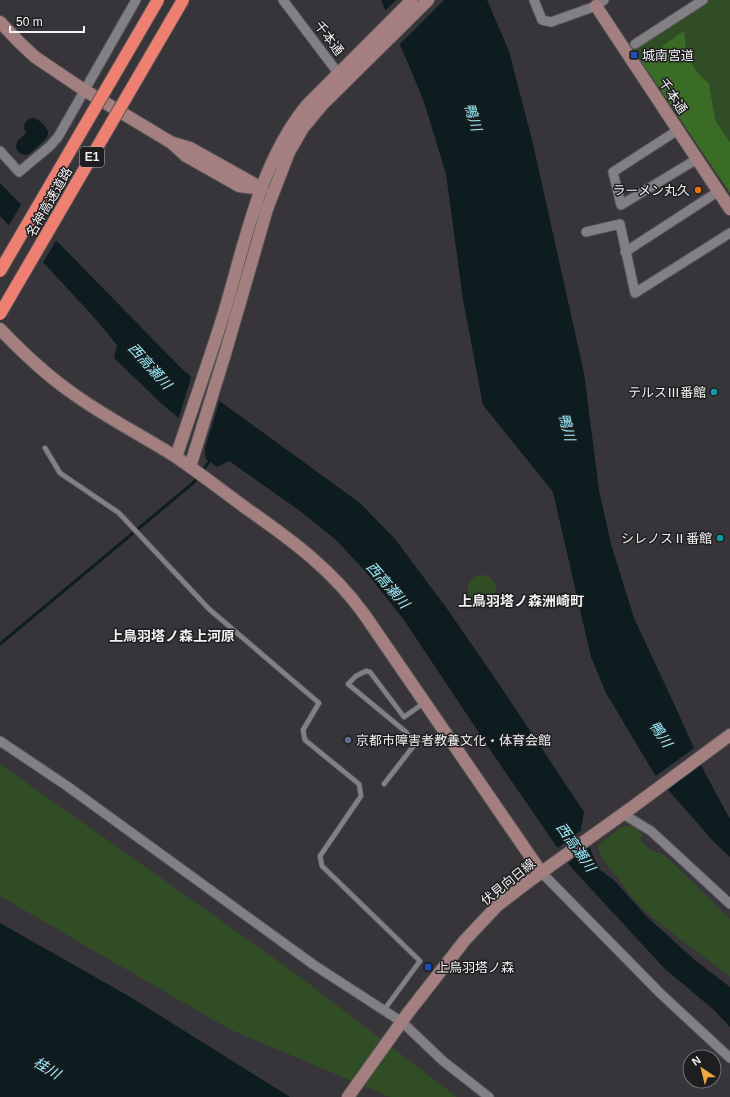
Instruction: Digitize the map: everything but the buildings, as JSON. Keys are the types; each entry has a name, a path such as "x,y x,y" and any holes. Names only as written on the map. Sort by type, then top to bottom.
{"highway":[{"name":"名神高速道路","path":"0,271 158,0"},
{"name":"名神高速道路","path":"0,314 184,0"}],"street":[{"path":"0,151 19,172 50,146 58,137 136,0"},
{"name":"千本通","path":"283,0 338,73"},
{"path":"176,457 212,350 255,207 267,191 304,128 354,65 412,0"},
{"path":"190,467 225,354 279,148 296,119 338,73 354,65 428,0"},
{"name":"千本通","path":"534,0 542,20 551,22 602,1 678,130 730,209"},
{"path":"635,44 702,0"},
{"path":"0,22 34,57 84,90 172,143 190,148 267,191"},
{"path":"678,130 613,172 621,205 697,159"},
{"path":"625,252 719,191"},
{"path":"586,232 620,224 635,293 730,233"},
{"path":"0,328 42,371 76,396 176,457 285,536 330,574 360,609 424,703 545,870 661,994 730,1058"},
{"path":"212,350 225,354"},
{"name":"伏見向日線","path":"348,1097 400,1024 474,930 498,906 514,892 730,735"},
{"path":"0,741 67,786 314,965 384,1010 489,1097"},
{"path":"620,816 651,831 730,904"}],"lane":[{"path":"45,448 60,473 119,513 209,609 319,703 303,730 305,740 360,784 361,796 320,856 322,866 420,962 384,1010"},
{"path":"384,784 415,744 406,732 348,684 356,676 366,671 370,672 404,717 424,703"}],"green space":[{"path":"707,0 730,0 730,193 633,49"},
{"path":"684,31 686,52 696,71 709,84 715,120 730,142 730,193 641,61"},
{"path":"482,575 492,579 496,589 492,599 482,603 472,599 468,589 472,579"},
{"path":"0,764 296,974 457,1097 390,1097 229,1029 0,896"},
{"path":"635,826 643,836 640,839 650,850 666,856 730,919 730,977 663,926 641,907 605,863 598,845 621,827"}],"water":[{"name":"鴨川","path":"381,0 487,0 509,51 533,144 584,373 599,490 611,544 634,618 705,773 730,819 730,857 713,841 655,775 606,693 591,657 553,492 483,405 463,300 446,174 423,99"},
{"name":"西高瀬川","path":"0,183 182,369 221,402 360,503 395,539 448,610 584,812 581,828 599,869 615,881 647,917 696,961 730,987 730,1027 713,1009 664,968 570,866 404,620 366,572 336,540 300,511 229,461 217,467 206,459 203,438 163,405 114,358 117,345 92,315 0,216"},
{"name":"桂川","path":"0,923 127,995 290,1097 0,1097"}],"pier":[{"path":"396,0 444,0 399,45 384,12"},
{"path":"22,203 57,239 42,264 8,227"},
{"path":"192,375 220,399 203,455 201,439 178,420"},
{"path":"696,747 697,751 657,781 654,777"},
{"path":"583,829 591,846 566,864 556,849"}],"waterway":[{"path":"25,146 39,133 33,127"},
{"path":"202,472 211,459"},
{"path":"0,644 193,483 198,477"}],"place":[{"name":"城南宮道","path":"634,55"},
{"name":"ラーメン丸久","path":"698,190"},
{"name":"テルスⅢ番館","path":"714,392"},
{"name":"シレノスⅡ番館","path":"720,538"},
{"name":"京都市障害者教養文化・体育会館","path":"348,740"},
{"name":"上鳥羽塔ノ森","path":"428,967"}],"district":[{"name":"上鳥羽塔ノ森洲崎町","path":"521,601"},
{"name":"上鳥羽塔ノ森上河原","path":"172,636"}]}
